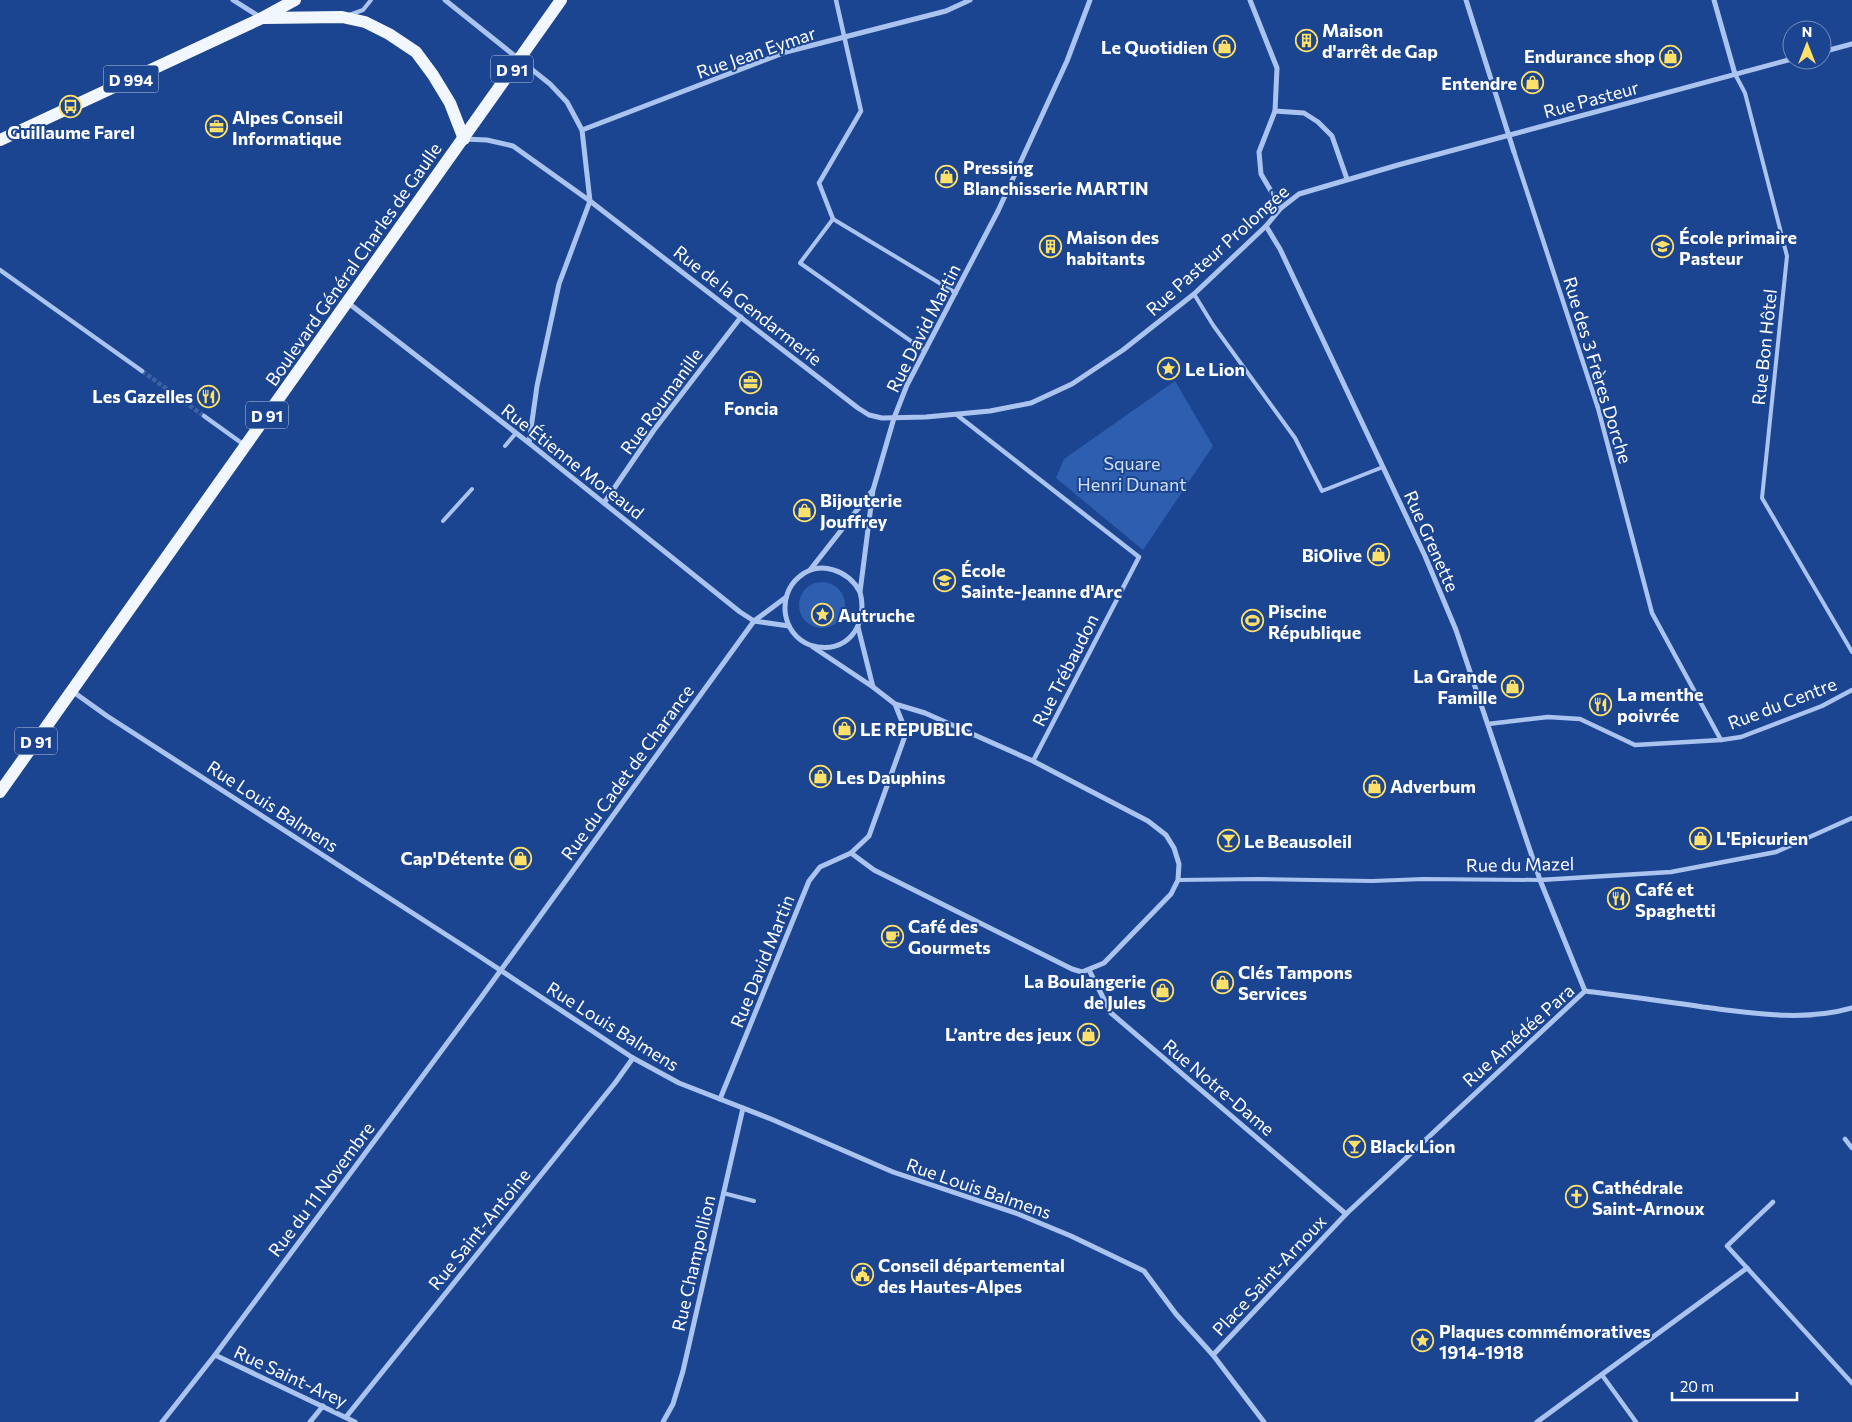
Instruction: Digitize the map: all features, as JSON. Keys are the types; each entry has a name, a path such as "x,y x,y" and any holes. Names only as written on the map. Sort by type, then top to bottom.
{"main road":[{"name":"D 994","path":"0,140 262,18 295,0"},
{"name":"Boulevard Général Charles de Gaulle","path":"0,792 562,0"},
{"path":"262,18 342,17 365,22 389,34 416,52 433,75 450,103 464,139"}],"street":[{"path":"233,0 262,18"},
{"path":"445,0 550,84 567,102 582,130 590,201 559,284 537,386 529,443"},
{"path":"833,219 819,184 861,111 836,0"},
{"name":"Rue Jean Eymar","path":"582,130 786,52 946,11 970,0"},
{"name":"Rue David Martin","path":"873,687 858,628 863,610 860,592 873,490 894,418 925,351 998,211 1063,70 1090,0"},
{"path":"1250,0 1278,68 1275,111 1259,152 1261,174 1282,208"},
{"name":"Rue des 3 Frères Dorche","path":"1466,0 1508,136 1598,408 1652,613 1721,740"},
{"name":"Rue Bon Hôtel","path":"1714,0 1735,74"},
{"path":"1832,49 1852,44"},
{"name":"Rue Pasteur","path":"1398,166 1782,62"},
{"path":"1275,111 1304,113 1318,122 1332,136 1347,179"},
{"name":"Rue de la Gendarmerie","path":"464,139 487,140 513,146 590,201 858,408 869,415 894,418"},
{"name":"Rue Pasteur Prolongée","path":"894,418 956,415 1032,403 1072,384 1123,350 1194,294 1266,226 1282,208 1299,194 1398,166"},
{"name":"Rue Grenette","path":"1266,226 1280,249 1425,556 1452,622 1540,880 1584,991"},
{"path":"0,270 142,371"},
{"name":"Rue Étienne Moreaud","path":"347,302 516,432 740,612 754,620 789,626"},
{"name":"Rue Roumanille","path":"604,503 654,430 741,317"},
{"name":"Rue Trébaudon","path":"956,415 1139,557 1034,761"},
{"path":"204,416 245,446"},
{"path":"810,571 873,490"},
{"path":"851,853 874,870 1072,969 1082,972 1104,963 1110,958 1171,894 1178,880 1179,864 1174,848 1166,835 1148,821 1034,761 925,713 894,704 873,687 797,636 789,626 784,608 785,598 788,589 801,575 810,571 829,568 839,571 855,583 860,592"},
{"name":"Rue du Cadet de Charance","path":"500,970 754,620 785,598"},
{"path":"808,644 819,647 842,643 858,628"},
{"name":"Rue du Centre","path":"1488,724 1548,717 1580,719 1635,745 1721,740 1741,737 1822,706 1852,690"},
{"name":"Rue Louis Balmens","path":"72,691 107,716 633,1058 679,1083 770,1119 893,1172 1018,1214 1071,1236 1144,1271 1176,1314 1212,1355 1264,1422"},
{"name":"Rue David Martin","path":"720,1099 809,881 820,867 851,853 869,836 902,745 905,730 894,704"},
{"name":"Rue du Mazel","path":"1540,880 1671,872 1776,852 1852,818"},
{"name":"Rue du 11 Novembre","path":"162,1422 215,1355 500,970"},
{"name":"Rue Notre-Dame","path":"1090,970 1111,1012 1346,1214"},
{"name":"Rue Amédée Para","path":"1346,1214 1584,991 1753,1013 1803,1016 1832,1014 1852,1008"},
{"name":"Rue Saint-Antoine","path":"346,1417 615,1083 633,1058"},
{"name":"Rue Champollion","path":"663,1422 673,1404 683,1371 743,1108"},
{"path":"1845,1140 1852,1148"},
{"path":"1773,1202 1727,1246 1852,1383"},
{"name":"Place Saint-Arnoux","path":"1212,1355 1346,1214"},
{"path":"1537,1422 1747,1268"},
{"name":"Rue Saint-Arey","path":"215,1355 355,1422"},
{"path":"1602,1375 1636,1422"},
{"path":"310,1422 323,1406"}],"lane":[{"path":"342,17 363,10 372,0"},
{"name":"Rue Bon Hôtel","path":"1735,74 1745,93 1787,256 1762,498 1852,652"},
{"path":"925,351 800,263 833,219 956,293"},
{"path":"1194,294 1213,325 1295,438 1322,491 1383,467"},
{"path":"505,446 516,432"},
{"path":"443,521 472,489"},
{"name":"Rue du Mazel","path":"1178,880 1540,880"},
{"path":"723,1193 754,1200"}],"green space":[{"name":"Square Henri Dunant","path":"1175,381 1213,446 1143,550 1056,478 1064,459"},
{"path":"817,582 827,582 841,592 845,605 841,618 835,624 827,628 817,628 803,618 799,610 799,600 809,586"}],"tunnel":[{"path":"142,371 204,416"}],"place":[{"name":"Maison d'arrêt de Gap","path":"1306,40"},
{"name":"Le Quotidien","path":"1224,47"},
{"name":"Endurance shop","path":"1671,56"},
{"name":"Entendre","path":"1533,83"},
{"name":"Guillaume Farel","path":"71,107"},
{"name":"Alpes Conseil Informatique","path":"216,127"},
{"name":"Pressing Blanchisserie MARTIN","path":"947,177"},
{"name":"Maison des habitants","path":"1050,247"},
{"name":"École primaire Pasteur","path":"1663,247"},
{"name":"Le Lion","path":"1169,369"},
{"name":"Foncia","path":"751,383"},
{"name":"Les Gazelles","path":"209,396"},
{"name":"Bijouterie Jouffrey","path":"804,510"},
{"name":"BiOlive","path":"1378,555"},
{"name":"École Sainte-Jeanne d'Arc","path":"945,580"},
{"name":"Autruche","path":"822,615"},
{"name":"Piscine République","path":"1252,621"},
{"name":"La Grande Famille","path":"1513,686"},
{"name":"La menthe poivrée","path":"1601,704"},
{"name":"LE REPUBLIC","path":"844,729"},
{"name":"Les Dauphins","path":"820,777"},
{"name":"Adverbum","path":"1374,786"},
{"name":"L'Epicurien","path":"1700,838"},
{"name":"Le Beausoleil","path":"1228,841"},
{"name":"Cap'Détente","path":"520,858"},
{"name":"Café et Spaghetti","path":"1619,899"},
{"name":"Café des Gourmets","path":"892,936"},
{"name":"Clés Tampons Services","path":"1222,982"},
{"name":"La Boulangerie de Jules","path":"1162,991"},
{"name":"L’antre des jeux","path":"1088,1034"},
{"name":"Black Lion","path":"1354,1146"},
{"name":"Cathédrale Saint-Arnoux","path":"1576,1197"},
{"name":"Conseil départemental des Hautes-Alpes","path":"862,1275"},
{"name":"Plaques commémoratives 1914-1918","path":"1423,1341"}]}
